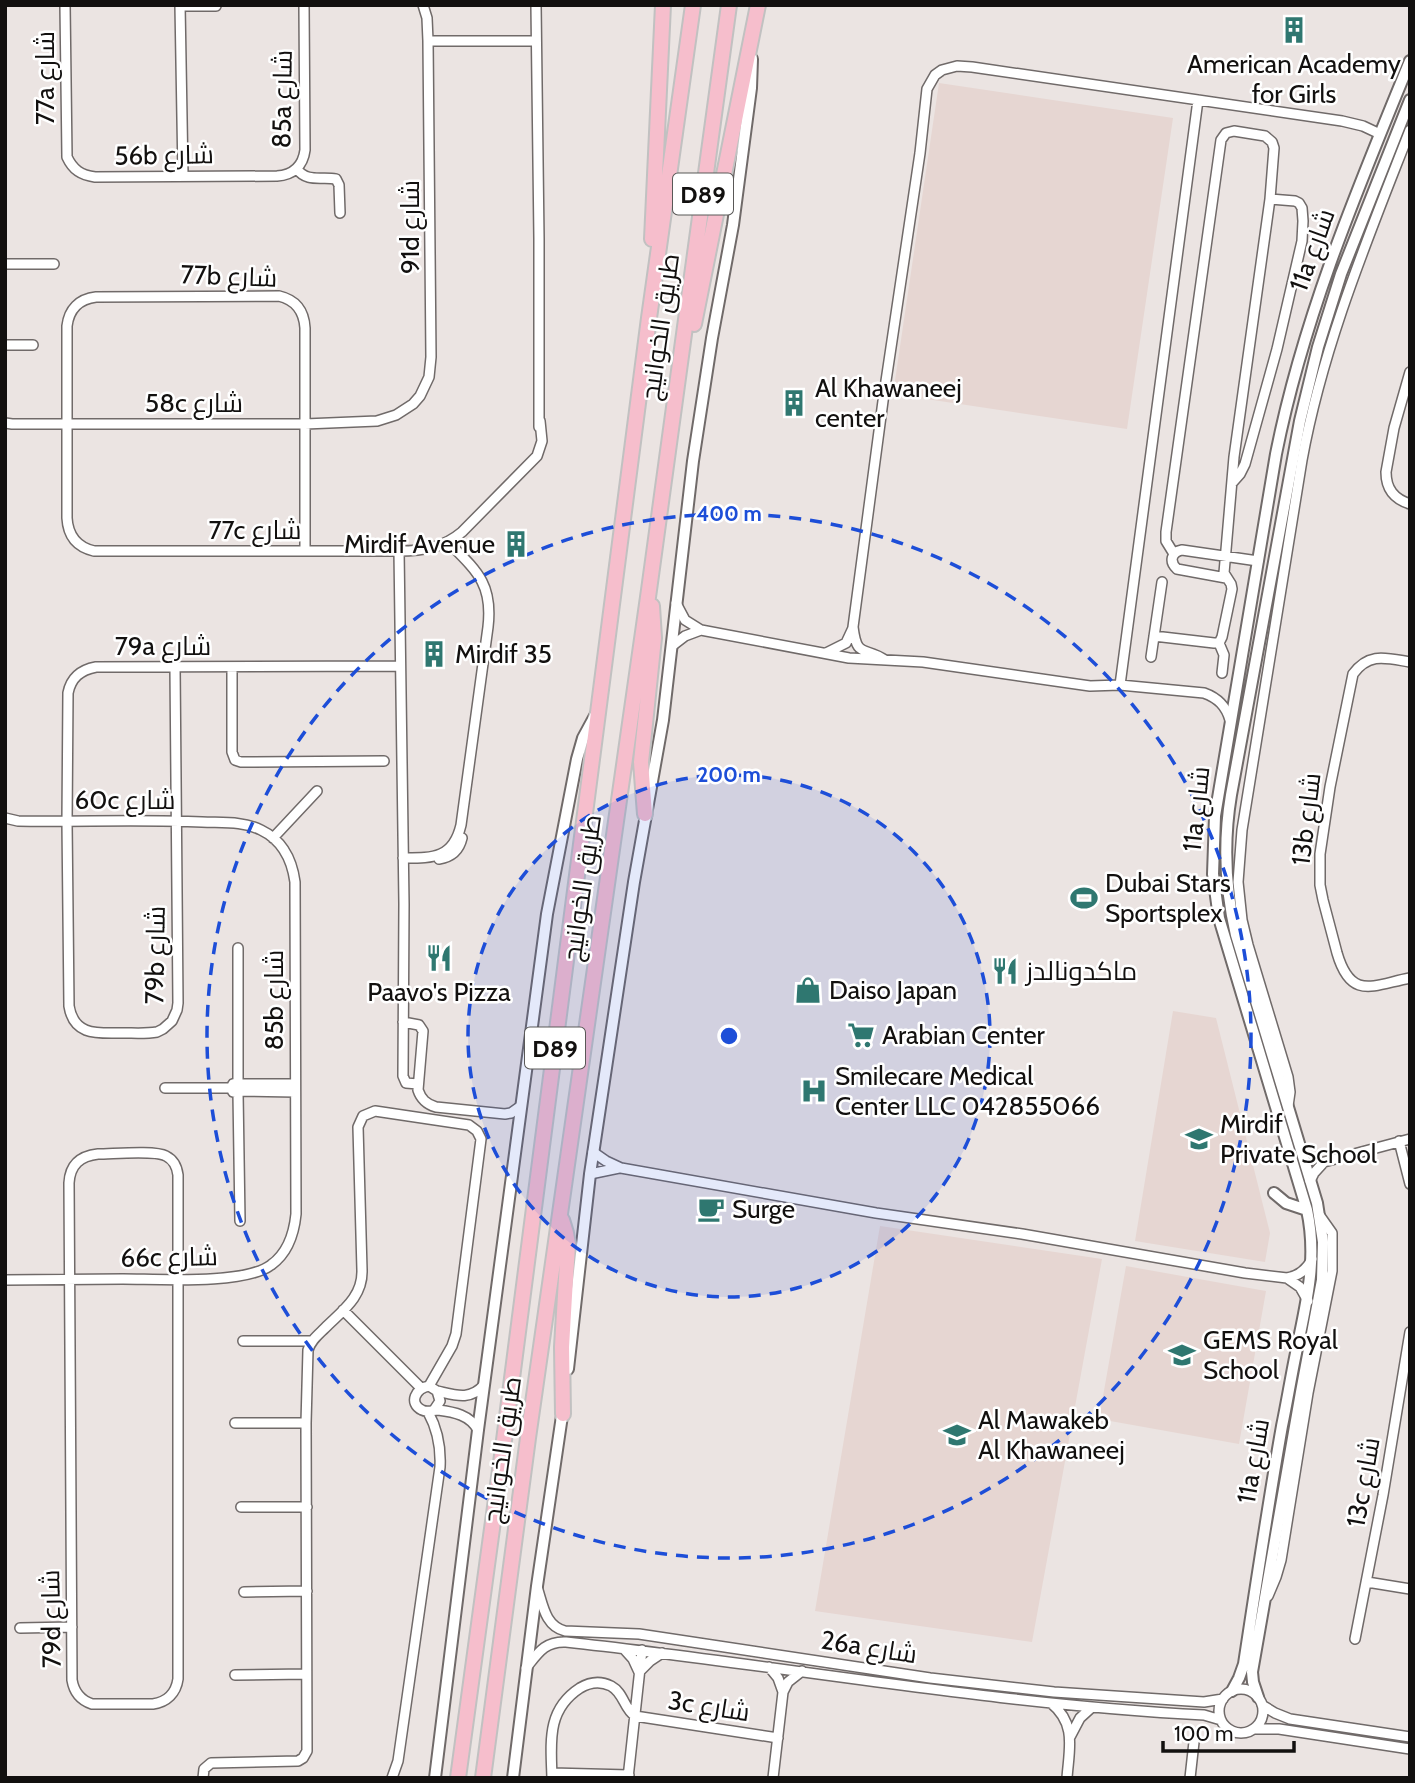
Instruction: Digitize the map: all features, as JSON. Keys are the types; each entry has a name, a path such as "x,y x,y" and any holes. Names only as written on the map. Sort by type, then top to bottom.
{"highway":[{"path":"649,318 663,5"},
{"name":"طريق الخوانيج","path":"458,1778 649,318 693,5"},
{"name":"طريق الخوانيج","path":"482,1778 729,5"},
{"path":"678,383 698,307 758,5"},
{"path":"645,814 642,762 654,638 649,590"},
{"path":"560,1217 568,1244 562,1335 563,1414"}],"street":[{"name":"77a شارع","path":"65,5 66,150"},
{"name":"85a شارع","path":"277,176 284,176 297,169 304,157 303,5"},
{"name":"91d شارع","path":"377,421 396,415 413,404 425,387 431,367 428,41 427,18 423,5"},
{"name":"77c شارع","path":"67,424 68,526 80,546 94,551 400,551 431,549 462,533 526,468 536,446 540,421 536,5"},
{"path":"183,175 180,6 216,6"},
{"path":"428,41 536,41"},
{"path":"513,1778 537,1587 563,1414 593,1152 645,814 663,720 693,461 733,225 750,102 750,45"},
{"name":"11a شارع","path":"1228,1695 1240,1678 1244,1664 1282,1428 1308,1301 1312,1257 1307,1210 1216,903 1213,873 1214,825 1270,488 1288,398 1303,342 1330,263 1410,61"},
{"path":"825,654 846,643 853,627 926,100 931,82 942,70 964,66 1363,126 1380,134 1384,145 1372,182 1373,194"},
{"path":"1120,685 1198,100"},
{"name":"11a شارع","path":"1260,1701 1252,1672 1322,1280 1324,1242 1310,1181 1236,935 1228,896 1226,829 1300,421 1318,347 1341,274 1410,100"},
{"name":"11a شارع","path":"1288,1108 1288,1077 1244,933 1238,882 1242,830 1307,434 1326,355 1345,297 1410,130"},
{"path":"1174,554 1166,541 1166,532 1221,140 1226,133 1234,131 1265,136 1274,148 1270,199 1232,483 1225,556 1226,578 1232,589 1219,643 1224,655 1222,673"},
{"name":"56b شارع","path":"66,150 75,170 88,176 277,176"},
{"path":"297,169 307,178 336,179 339,183 340,213"},
{"path":"1232,483 1245,464 1277,349 1302,236 1303,214 1300,203 1270,199"},
{"path":"5,264 54,264"},
{"name":"77b شارع","path":"67,424 67,326 71,311 81,301 96,297 195,296 279,296 293,301 305,320 305,551"},
{"path":"5,345 33,345"},
{"path":"1410,372 1394,428 1386,472 1391,493 1410,504"},
{"name":"58c شارع","path":"7,424 306,424 377,421"},
{"path":"1258,655 1253,652 1250,643 1273,511 1274,499 1270,488"},
{"path":"1281,527 1293,516"},
{"path":"402,858 441,859 454,853 461,840 489,604 480,578 449,542"},
{"path":"1226,578 1177,569 1172,564 1172,557 1182,550 1258,561"},
{"path":"400,551 403,1079 407,1083 418,1084"},
{"path":"1151,657 1162,582"},
{"path":"676,603 685,620 701,630 861,659 923,662 1079,685 1120,685 1204,693 1223,705 1230,720"},
{"path":"853,627 859,649 885,660"},
{"path":"673,646 685,636 701,630"},
{"path":"1154,636 1219,643"},
{"name":"13b شارع","path":"1410,662 1380,657 1371,659 1363,663 1350,680 1330,787 1320,870 1323,900 1339,961 1351,981 1369,987 1410,978"},
{"name":"79a شارع","path":"67,822 68,693 74,678 87,668 400,666"},
{"name":"79b شارع","path":"67,822 72,1018 80,1027 91,1032 150,1033 163,1029 172,1021 177,1010 175,667"},
{"path":"232,667 232,752 236,760 384,761"},
{"path":"1238,676 1243,679 1245,685 1240,721 1241,741"},
{"path":"435,1778 547,914 583,738 599,708"},
{"path":"273,838 317,791"},
{"name":"60c شارع","path":"5,818 18,821 232,823 258,829 273,838"},
{"name":"60c شارع","path":"5,825 18,821"},
{"name":"85b شارع","path":"273,838 286,853 295,882 296,1214"},
{"path":"238,948 240,1221"},
{"path":"403,1022 419,1026 423,1031 418,1084 419,1095 426,1103 436,1107 505,1114 521,1106"},
{"path":"165,1088 295,1088"},
{"path":"203,1778 204,1769 211,1763 295,1761 303,1758 307,1751 308,1353 312,1341 358,1292 362,1276 358,1128 367,1113 379,1111 465,1124 474,1127 480,1135 457,1328 432,1391"},
{"path":"1310,1181 1324,1162 1410,1139"},
{"path":"1399,1141 1410,1184"},
{"path":"593,1152 621,1168 1245,1273 1287,1278 1301,1273 1312,1257"},
{"path":"1301,1152 1324,1162"},
{"name":"79d شارع","path":"98,1154 166,1156 175,1164 178,1174 178,1679 176,1689 166,1700 157,1703 97,1705 77,1693 73,1684 70,1280 72,1168 83,1158 98,1154"},
{"path":"590,1174 621,1168"},
{"path":"1274,1194 1293,1206 1307,1210"},
{"name":"66c شارع","path":"5,1280 244,1276 259,1272 282,1255 295,1229 296,1214"},
{"path":"1287,1278 1300,1287 1308,1301"},
{"path":"343,1310 432,1391 439,1405 431,1411"},
{"name":"13c شارع","path":"1355,1639 1410,1332"},
{"path":"243,1341 312,1341"},
{"path":"478,1430 471,1419 464,1416 420,1409 415,1403 415,1394 432,1391 453,1399 474,1394 484,1385"},
{"path":"1398,1402 1410,1405"},
{"path":"392,1778 398,1761 440,1467 438,1436 431,1411"},
{"path":"235,1423 306,1423"},
{"path":"241,1507 307,1507"},
{"path":"1367,1582 1410,1589"},
{"name":"26a شارع","path":"537,1587 550,1623 561,1630 631,1633 905,1675 1016,1688 1204,1702 1228,1695"},
{"path":"244,1592 307,1591"},
{"path":"20,1628 72,1628"},
{"path":"642,1650 645,1644 652,1641 690,1641"},
{"name":"26a شارع","path":"526,1668 539,1652 554,1642 642,1650 910,1687 1091,1708 1204,1716 1221,1720"},
{"path":"623,1648 633,1659 639,1672 662,1653"},
{"name":"3c شارع","path":"628,1776 642,1650"},
{"path":"769,1667 778,1678 783,1692"},
{"path":"773,1778 783,1692 792,1677 802,1671"},
{"path":"235,1675 306,1674"},
{"name":"3c شارع","path":"552,1775 553,1725 561,1707 574,1692 590,1683 610,1685 621,1695 630,1713 635,1716 778,1738"},
{"path":"1255,1729 1264,1710 1254,1693 1243,1689 1228,1695 1220,1709 1221,1720 1233,1732 1279,1729 1410,1749"},
{"path":"1260,1701 1275,1713 1290,1719 1410,1737"},
{"path":"1051,1703 1067,1722 1070,1739 1067,1778"},
{"path":"1070,1739 1076,1724 1091,1708"},
{"path":"1190,1778 1194,1742"},
{"path":"552,1775 628,1776"}],"shaded area":[{"path":"939,83 1173,118 1127,429 893,394"},
{"name":"Mirdif Private School","path":"1173,1011 1216,1018 1270,1233 1265,1262 1135,1241"},
{"name":"Al Mawakeb Al Khawaneej","path":"880,1226 1102,1259 1032,1642 815,1611"},
{"name":"GEMS Royal School","path":"1126,1266 1266,1291 1239,1444 1099,1419"}],"place":[{"name":"American Academy for Girls","path":"1294,30"},
{"name":"Al Khawaneej center","path":"794,403"},
{"name":"Mirdif Avenue","path":"516,544"},
{"name":"Mirdif 35","path":"434,654"},
{"name":"Dubai Stars Sportsplex","path":"1084,898"},
{"name":"Paavo's Pizza","path":"439,958"},
{"name":"ماكدونالدز","path":"1005,971"},
{"name":"Daiso Japan","path":"808,990"},
{"name":"Arabian Center","path":"861,1035"},
{"name":"Smilecare Medical Center LLC 042855066","path":"814,1091"},
{"name":"Mirdif Private School","path":"1199,1139"},
{"name":"Surge","path":"711,1209"},
{"name":"GEMS Royal School","path":"1182,1355"},
{"name":"Al Mawakeb Al Khawaneej","path":"957,1435"}]}
